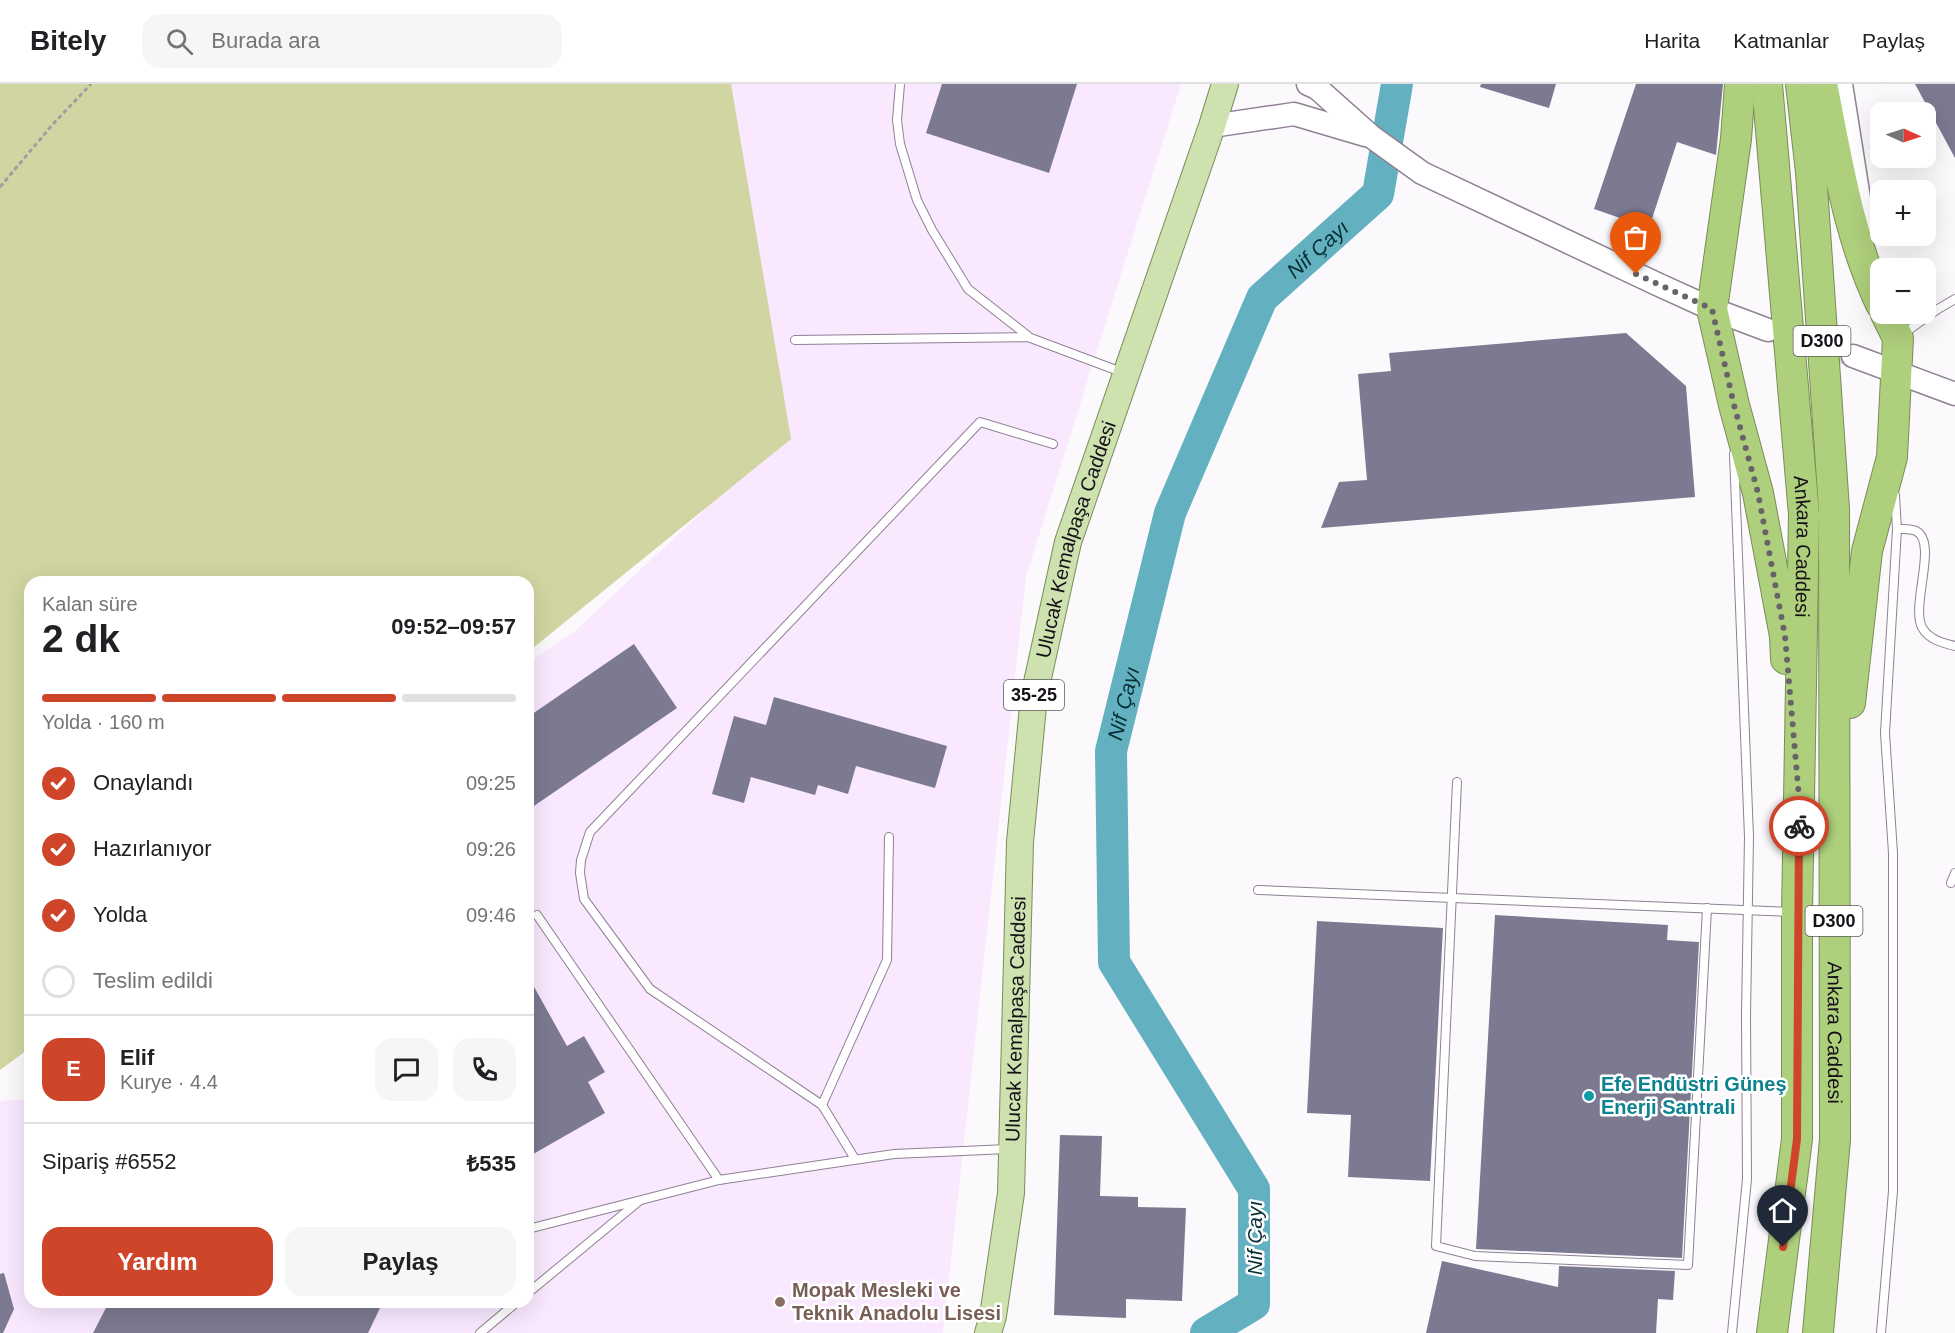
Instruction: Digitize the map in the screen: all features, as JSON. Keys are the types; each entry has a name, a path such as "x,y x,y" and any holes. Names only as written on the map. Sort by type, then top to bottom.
{"highway":[{"path":"1740,84 1736,139 1712,309 1734,405 1758,493 1785,636 1800,809"},
{"name":"Ankara Caddesi","path":"1767,84 1804,515 1797,912 1797,1139 1772,1333"},
{"name":"Ankara Caddesi","path":"1801,84 1811,172 1834,509 1835,1139 1818,1333"},
{"path":"1821,84 1849,215 1870,276"},
{"path":"1834,846 1867,551 1892,457 1896,372 1892,326"}],"main road":[{"name":"Ulucak Kemalpaşa Caddesi","path":"988,1333 993,1316 1011,1193 1020,842 1034,696 1068,542 1225,84"}],"street":[{"path":"1308,84 1317,88 1372,138 1422,173 1712,309 1768,330"},
{"path":"1844,84 1871,258"},
{"path":"1212,126 1294,114 1372,138"},
{"path":"1853,356 1955,394"}],"lane":[{"path":"900,84 897,120 900,144 917,200 932,230 968,289 1028,337 1126,374"},
{"path":"1892,326 1938,309 1955,299"},
{"path":"795,340 1028,337"},
{"path":"1732,1333 1747,1179 1749,837 1735,487 1734,405"},
{"path":"855,1160 822,1105 650,989 584,899 580,873 584,846 590,832 980,422 1053,444"},
{"path":"1881,1333 1893,1191 1893,853 1886,733 1897,529 1892,457"},
{"path":"1897,529 1917,532 1925,544 1918,616 1922,629 1931,638 1955,646"},
{"path":"1456,782 1436,1246 1475,1256 1688,1265 1707,908"},
{"path":"822,1105 887,960 889,837"},
{"path":"1951,884 1955,873"},
{"path":"1258,890 1797,912"},
{"path":"537,915 719,1180"},
{"path":"534,1227 719,1180 894,1154 1012,1149"},
{"path":"534,1288 641,1200"},
{"path":"480,1333 510,1308"}],"path":[{"path":"0,188 53,124 91,84"}],"shaded area":[{"path":"715,84 1181,84 1026,576 943,1333 0,1333 0,1101 24,1099 24,1308 534,1308 534,659 575,631 783,436"}],"green space":[{"path":"0,84 731,84 791,439 534,647 534,576 24,576 24,1052 0,1070"}],"building":[{"path":"942,84 1077,84 1049,173 926,133"},
{"path":"1481,84 1556,84 1549,108 1480,87"},
{"path":"1636,84 1723,84 1716,155 1677,142 1649,228 1594,209"},
{"path":"1915,84 1955,84 1955,158 1936,123 1936,102 1925,102"},
{"path":"1626,333 1686,386 1695,497 1321,528 1339,482 1367,480 1358,374 1391,371 1389,353"},
{"path":"634,644 677,708 534,806 534,713"},
{"path":"774,697 947,746 935,788 856,766 848,794 818,785 815,795 751,777 744,803 712,794 734,716 766,725"},
{"name":"Efe Endüstri Güneş Enerji Santrali","path":"1495,915 1668,925 1667,940 1699,942 1682,1258 1476,1249"},
{"path":"1317,921 1443,928 1430,1181 1348,1177 1351,1115 1307,1113"},
{"path":"534,987 567,1046 584,1036 605,1072 588,1082 605,1113 534,1154"},
{"path":"1060,1135 1102,1136 1100,1196 1138,1197 1138,1207 1186,1208 1182,1301 1126,1299 1126,1318 1054,1315"},
{"path":"1442,1261 1558,1287 1559,1266 1675,1271 1673,1300 1658,1299 1656,1333 1426,1333"},
{"path":"4,1273 14,1309 3,1333 0,1333 0,1274"},
{"path":"106,1308 380,1308 368,1333 93,1333"}],"waterway":[{"name":"Nif Çayı","path":"1206,1333 1254,1304 1254,1189 1114,962 1111,751 1170,513 1262,298 1378,194 1397,84"}],"tunnel":[{"path":"1774,332 1853,356"}],"way so far":[{"path":"1636,274 1712,309 1734,405 1758,493 1785,636 1800,809 1799,826"}],"place":[{"name":"Efe Endüstri Güneş Enerji Santrali","path":"1589,1096"},
{"name":"Mopak Mesleki ve Teknik Anadolu Lisesi","path":"780,1302"}],"route":[{"path":"1783,1247 1797,1139 1799,826"}]}
